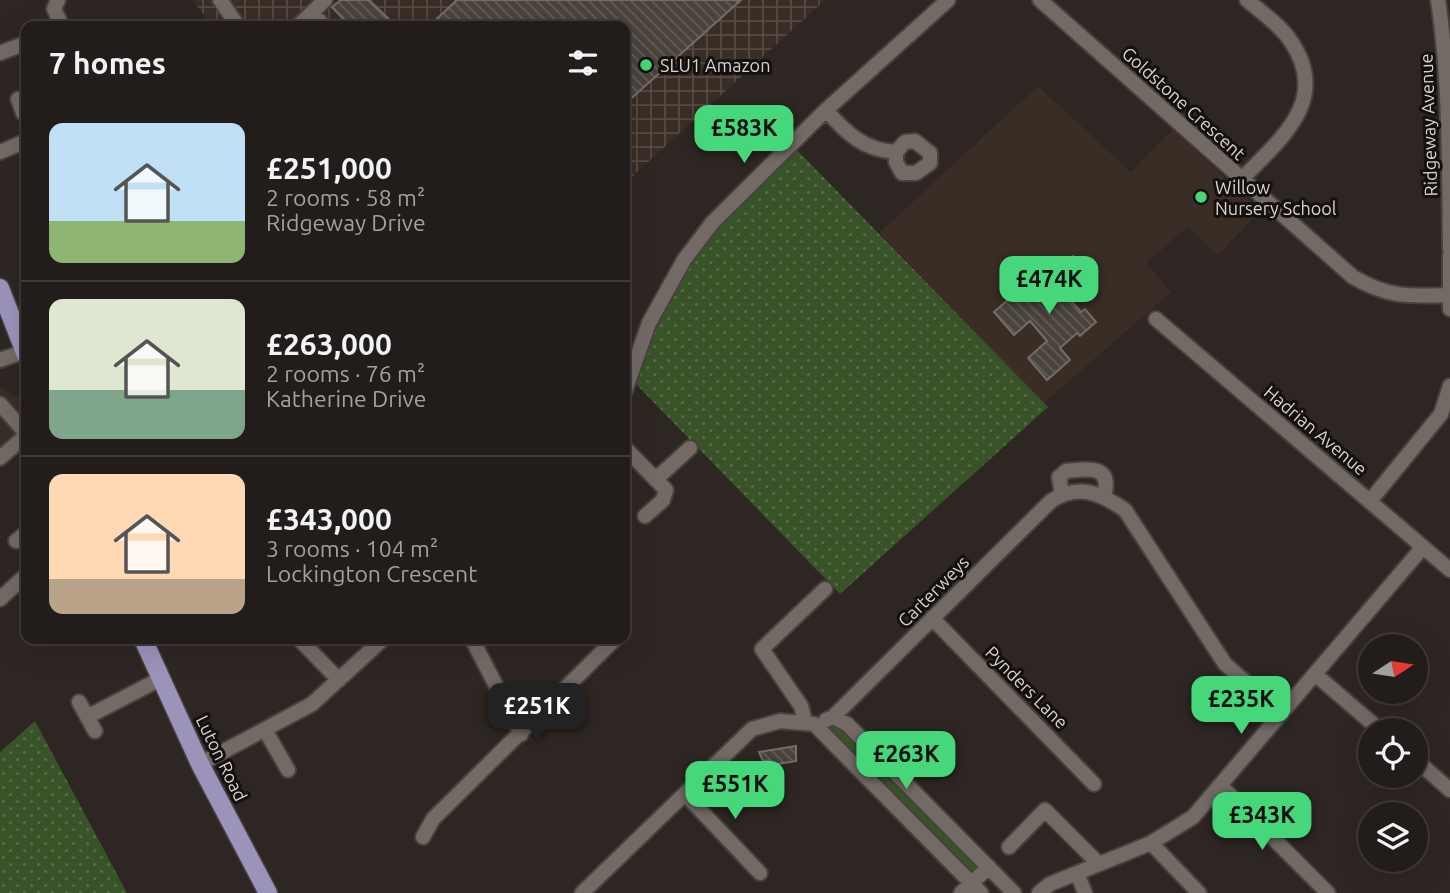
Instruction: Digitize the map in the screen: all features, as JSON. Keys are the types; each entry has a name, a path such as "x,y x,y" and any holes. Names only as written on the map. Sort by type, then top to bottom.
{"main road":[{"path":"0,288 21,340"},
{"name":"Luton Road","path":"145,644 200,764 268,893"}],"street":[{"path":"58,0 54,9 60,21"},
{"path":"220,0 235,21"},
{"path":"303,21 325,0"},
{"path":"630,377 649,323 684,260 712,223 748,184 826,110 948,0"},
{"name":"Goldstone Crescent","path":"1040,0 1353,277 1378,292 1409,296 1450,295"},
{"path":"1241,180 1294,125 1306,93 1304,64 1289,38 1247,0"},
{"name":"Ridgeway Avenue","path":"1438,0 1444,25 1449,102 1450,249"},
{"path":"312,13 319,21"},
{"path":"0,53 21,45"},
{"path":"826,110 847,135 862,145 896,152"},
{"path":"0,152 21,143"},
{"path":"1450,255 1450,309"},
{"name":"Hadrian Avenue","path":"1156,319 1450,570"},
{"path":"0,360 21,354"},
{"path":"1370,501 1441,415 1450,386"},
{"path":"0,404 21,428"},
{"path":"0,458 21,440"},
{"path":"645,516 663,500 661,485 672,464 690,448"},
{"path":"630,452 661,485"},
{"name":"Carterweys","path":"833,717 1051,501 1062,494 1059,477 1066,471 1097,470 1103,474 1106,483 1104,495 1125,510 1225,664 1282,714"},
{"path":"1062,494 1084,491 1104,495"},
{"path":"1039,893 1050,884 1151,843 1193,817 1423,547"},
{"path":"0,599 21,580"},
{"path":"825,589 762,649 810,722 971,890 989,867"},
{"name":"Pynders Lane","path":"932,618 1094,784"},
{"path":"304,644 340,680"},
{"path":"200,764 312,704 378,644"},
{"path":"475,644 521,734"},
{"path":"423,837 433,819 610,644"},
{"path":"1316,675 1366,718"},
{"path":"88,717 160,679"},
{"path":"79,702 95,731"},
{"path":"582,893 752,729 780,720 810,722 833,717 847,724 1014,893"},
{"path":"265,730 288,770"},
{"path":"1428,771 1450,790"},
{"path":"1221,786 1328,893"},
{"path":"684,794 760,873"},
{"path":"1009,847 1045,810 1098,864"},
{"path":"1151,843 1199,893"},
{"path":"1077,873 1085,893"}],"shaded area":[{"path":"192,0 825,0 630,178 630,21 209,21"},
{"path":"1038,86 1131,172 1173,130 1260,210 1218,256 1188,227 1146,263 1171,292 1044,403 879,233"},
{"path":"0,387 19,398 21,446 0,465"}],"green space":[{"path":"797,150 1048,407 840,594 634,382 662,308 685,268 724,221"},
{"path":"35,721 127,893 0,893 0,752"},
{"path":"837,722 979,866 971,874 829,729"}],"building":[{"path":"341,0 369,0 391,21 345,21 332,7"},
{"name":"SLU1 Amazon","path":"457,0 741,0 630,100 630,21 434,21"},
{"path":"1073,256 1087,272 1064,293 1081,312 1085,309 1096,322 1080,336 1077,333 1060,348 1070,360 1047,380 1028,358 1047,341 1030,321 1014,335 994,312 1021,288 1028,296"},
{"path":"796,746 796,761 772,765 770,760 763,761 759,752"}],"place":[{"name":"SLU1 Amazon","path":"646,65"},
{"name":"Willow Nursery School","path":"1201,197"}]}
